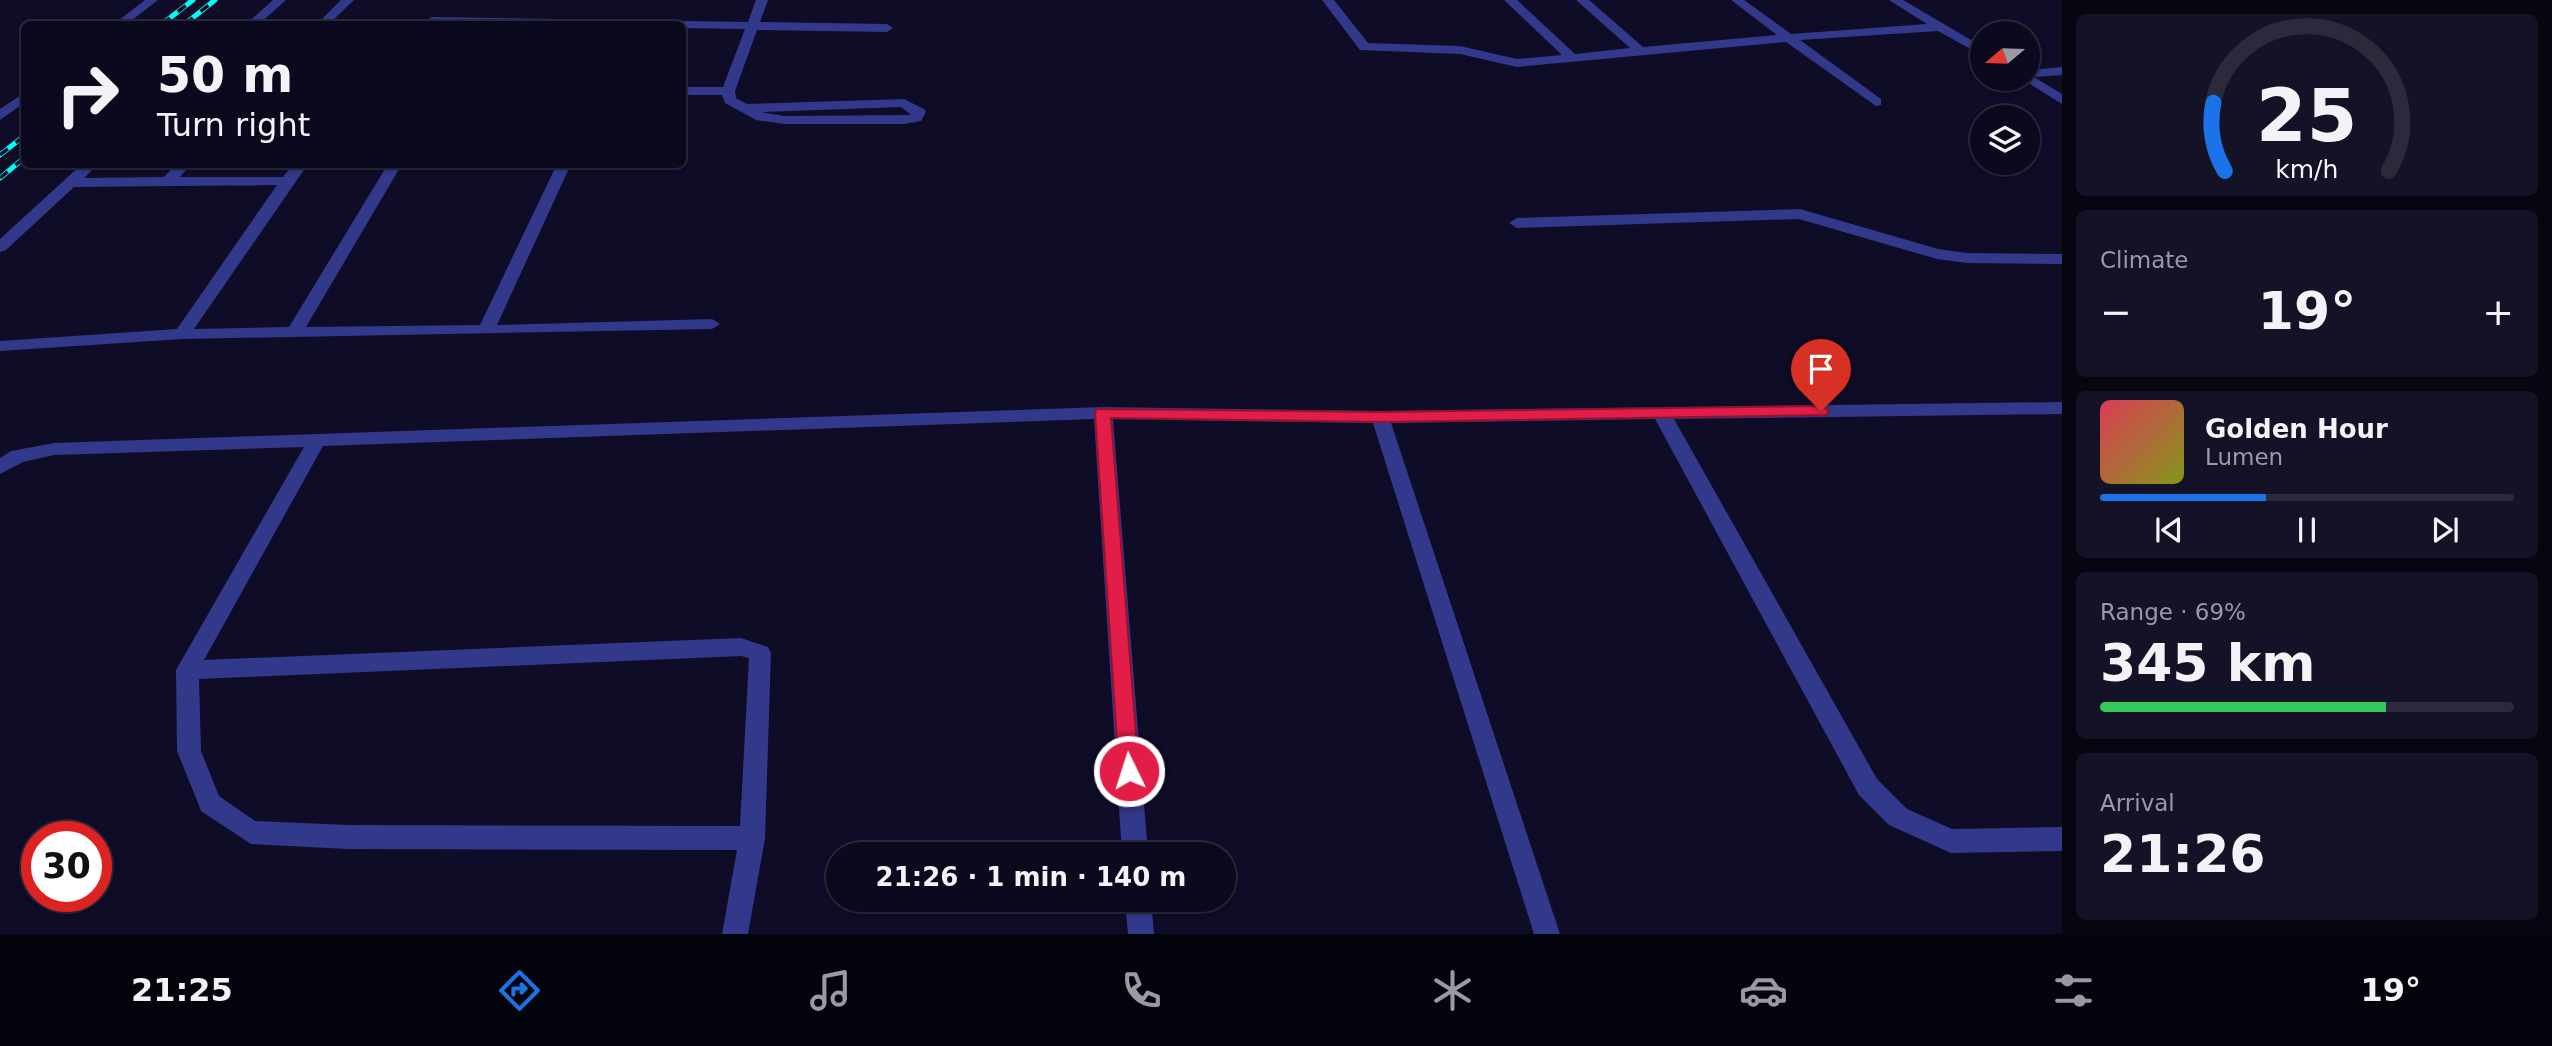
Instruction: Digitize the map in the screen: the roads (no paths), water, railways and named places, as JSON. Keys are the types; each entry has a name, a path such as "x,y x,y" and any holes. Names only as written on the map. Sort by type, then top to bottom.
{"street":[{"path":"124,21 152,0"},
{"path":"256,21 280,0"},
{"path":"326,21 348,0"},
{"path":"746,108 904,103 919,112 916,118 904,120 784,120 761,117 730,100 728,91 762,0"},
{"path":"1328,0 1364,47 1460,50 1517,63 1938,27"},
{"path":"1510,0 1574,58"},
{"path":"1583,0 1643,53"},
{"path":"1737,0 1876,102"},
{"path":"1895,0 1970,45"},
{"path":"686,23 887,28"},
{"path":"2040,74 2062,71"},
{"path":"2040,84 2062,100"},
{"path":"686,91 728,91"},
{"path":"0,116 21,99"},
{"path":"0,247 86,168"},
{"path":"168,181 180,168"},
{"path":"182,334 298,168"},
{"path":"295,331 393,168"},
{"path":"486,330 562,168"},
{"path":"69,183 287,181"},
{"path":"1517,223 1800,214 1937,254 1967,258 2062,259"},
{"path":"0,346 182,334 712,324"},
{"path":"0,467 18,456 54,449 1102,413 1380,417 2062,408"},
{"path":"1102,413 1134,842"},
{"path":"1661,413 1868,787 1898,817 1951,841 2062,839"},
{"path":"1380,417 1547,934"},
{"path":"318,439 187,670 189,751 210,803 251,832 348,837 752,838"},
{"path":"187,670 727,647 752,649 760,653 752,838 735,934"},
{"path":"1139,912 1141,934"}],"railway":[{"path":"166,21 193,0"},
{"path":"189,21 215,0"},
{"path":"0,155 21,138"},
{"path":"0,178 21,160"}]}
